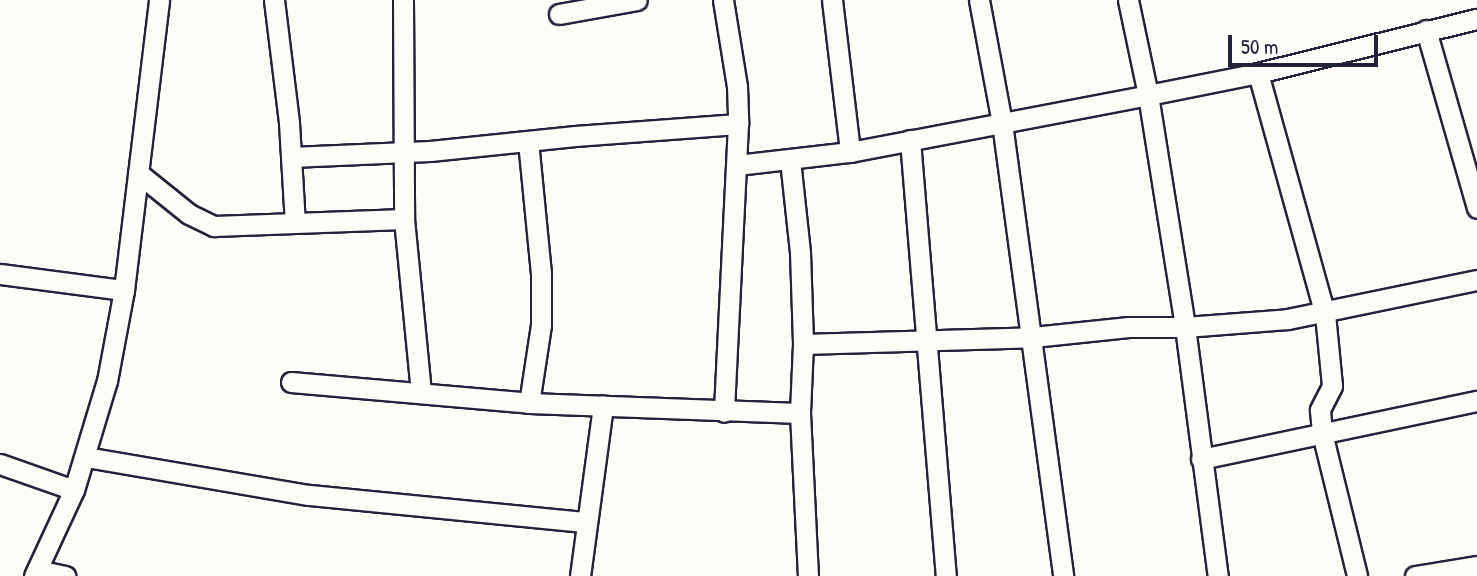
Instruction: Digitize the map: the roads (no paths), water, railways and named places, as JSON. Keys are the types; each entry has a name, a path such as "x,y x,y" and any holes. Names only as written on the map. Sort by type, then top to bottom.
{"street":[{"path":"65,576 36,573 74,490 107,381 124,290 159,0"},
{"path":"274,0 291,157 295,223"},
{"path":"402,0 401,153 404,219 421,393"},
{"path":"558,13 637,0"},
{"path":"723,0 732,44 738,124 724,412"},
{"path":"832,0 850,152"},
{"path":"979,0 1002,123 1033,337 1063,576"},
{"path":"1129,0 1148,95 1185,327 1218,576"},
{"path":"737,165 850,152 1148,95 1258,73 1477,19"},
{"path":"1426,30 1477,208"},
{"path":"1258,73 1325,314 1332,386 1320,410 1322,433 1357,576"},
{"path":"291,157 401,153 738,124"},
{"path":"910,140 946,576"},
{"path":"528,141 541,272 541,325 529,403"},
{"path":"790,160 800,252 803,344 800,414 808,576"},
{"path":"138,173 203,222 214,226 404,219"},
{"path":"0,274 124,290"},
{"path":"803,344 1033,337 1128,327 1185,327 1325,314 1477,280"},
{"path":"291,383 529,403 800,414"},
{"path":"1201,459 1477,401"},
{"path":"580,576 585,522 603,406"},
{"path":"86,457 309,495 585,522"},
{"path":"0,464 74,490"},
{"path":"1415,576 1477,566"}]}
